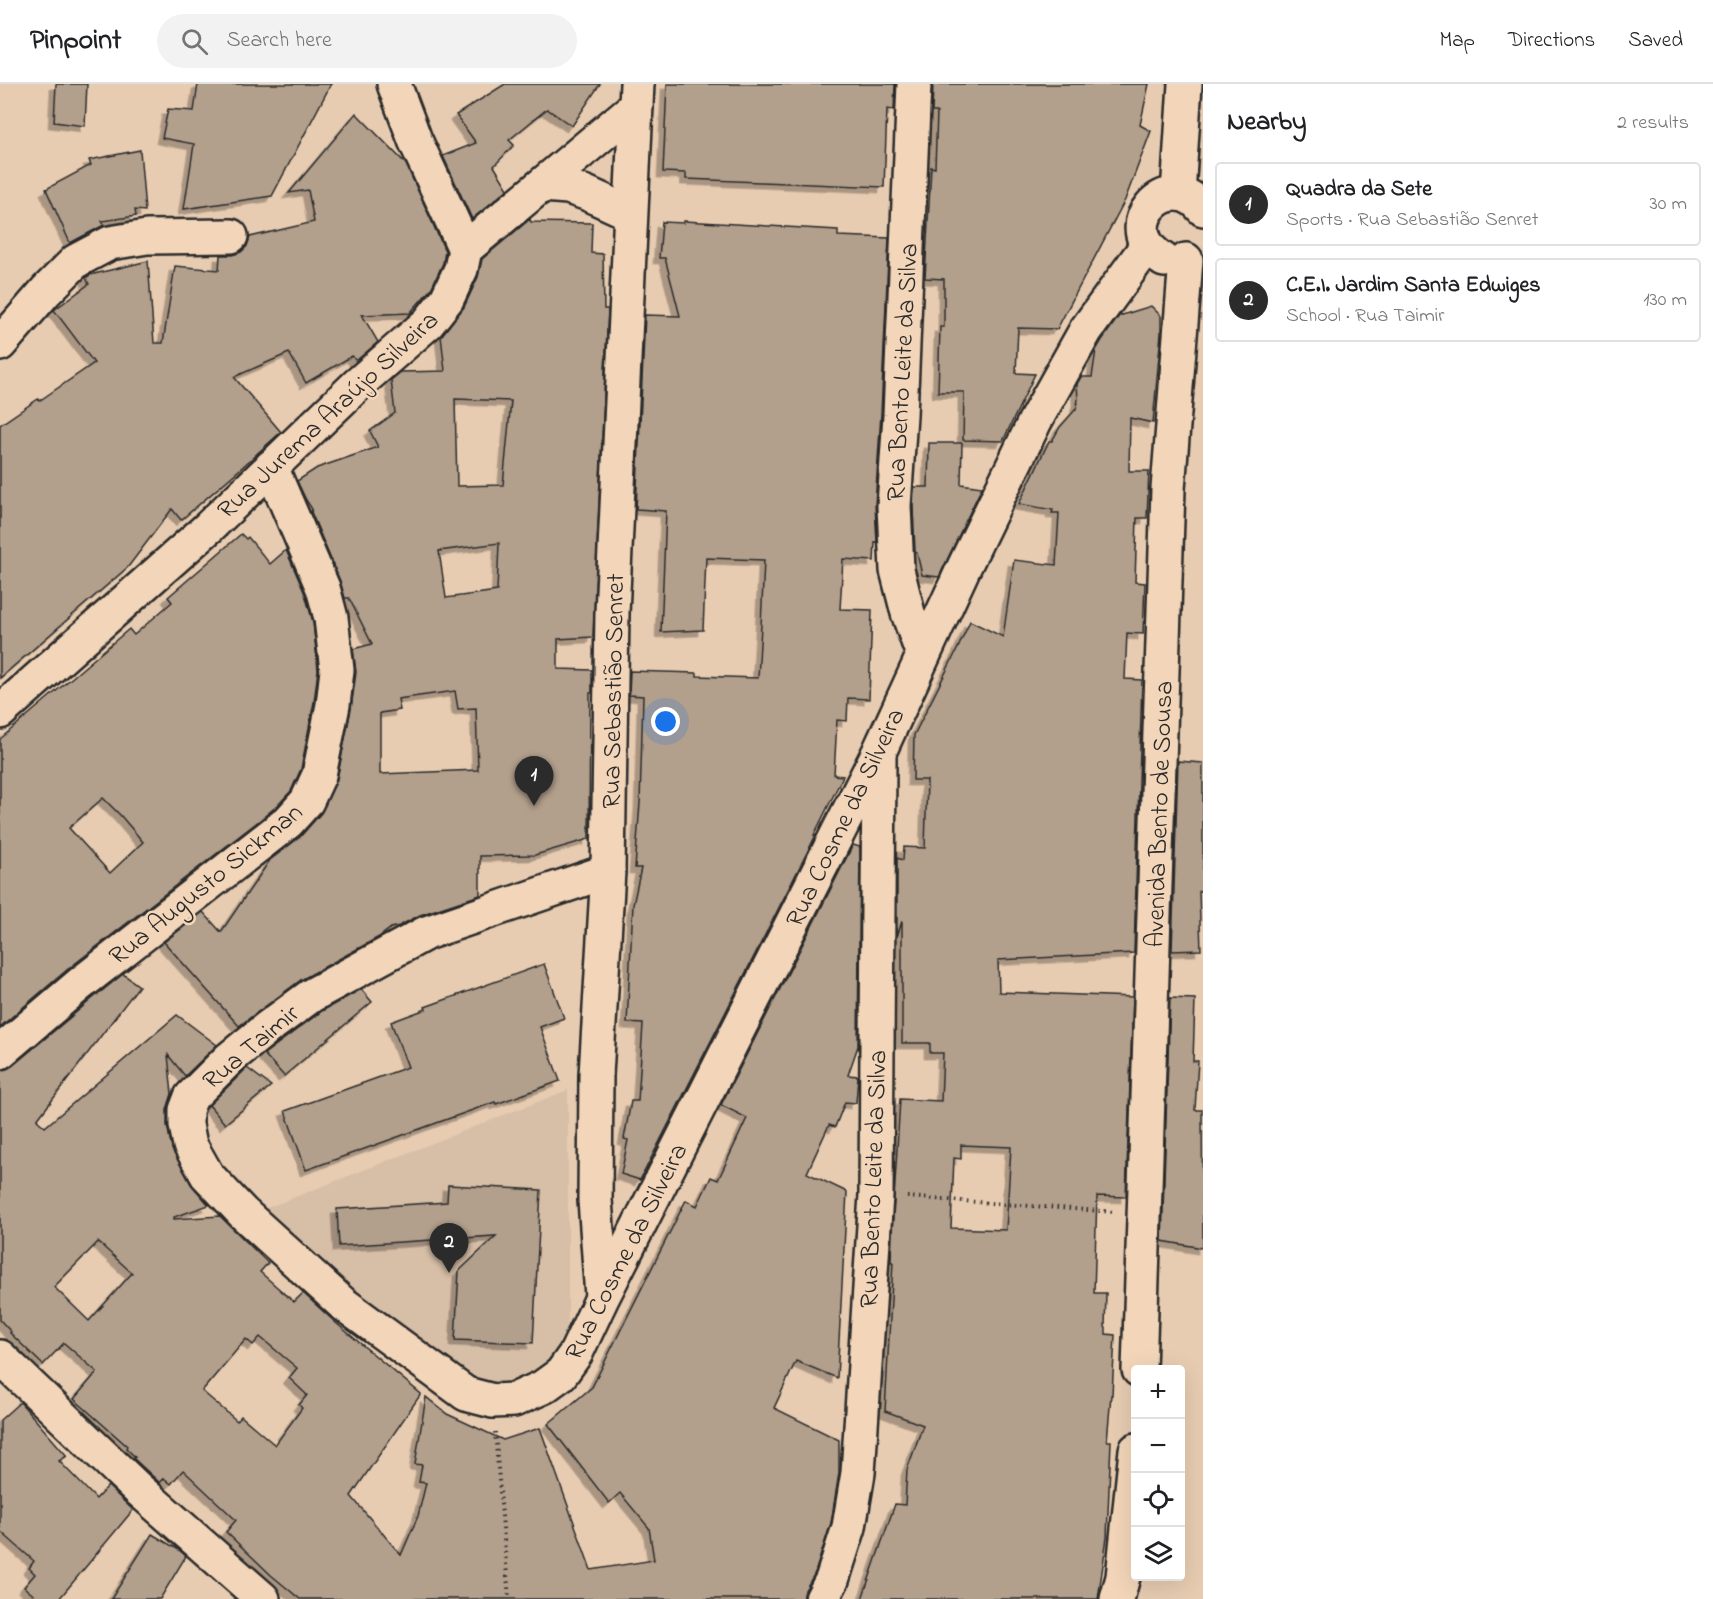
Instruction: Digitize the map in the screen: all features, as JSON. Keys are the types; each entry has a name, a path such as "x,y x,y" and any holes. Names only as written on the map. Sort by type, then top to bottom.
{"street":[{"path":"394,84 415,140 465,249 543,185 636,95"},
{"name":"Rua Bento Leite da Silva","path":"914,84 894,506 897,570 908,613 923,655"},
{"path":"1185,84 1191,201 1167,195 1158,199 1149,206 1141,226 1147,246 1164,260 1175,261 1195,253"},
{"name":"Rua Sebastião Senret","path":"602,1298 595,1200 596,1075 608,871 612,613 636,95"},
{"path":"543,185 568,187 630,213"},
{"path":"0,344 46,291 76,261 110,243 147,237 231,236"},
{"name":"Rua Cosme da Silveira","path":"543,1387 561,1374 576,1353 879,752 1035,422 1086,330 1147,246"},
{"name":"Rua Jurema Araújo Silveira","path":"0,712 208,528 358,384 428,323 447,299 461,269 465,249"},
{"name":"Avenida Bento de Sousa","path":"1139,1365 1168,489 1195,253"},
{"name":"Rua Augusto Sickman","path":"0,1052 80,984 288,822 307,801 319,775 333,705 337,670 332,618 323,588 271,467"},
{"name":"Rua Bento Leite da Silva","path":"822,1599 832,1580 849,1527 858,1473 876,1195 879,752"},
{"name":"Rua Taimir","path":"543,1387 514,1400 493,1401 466,1394 342,1303 243,1213 207,1174 190,1145 186,1110 191,1097 230,1058 312,995 426,933 608,871"},
{"path":"0,1357 137,1488 263,1599"},
{"path":"1118,1599 1123,1577 1134,1473"}],"path":[{"path":"876,1195 1145,1214"},
{"path":"493,1401 509,1599"}],"shaded area":[{"path":"568,1090 568,1319 566,1334 562,1350 555,1361 515,1394 434,1365 262,1210"}],"building":[{"path":"56,84 87,84 85,126 54,122"},
{"path":"198,84 331,84 272,196 184,209 194,144 162,138 168,109 194,111"},
{"path":"505,84 600,84 572,126 547,109 509,140 514,145 494,166 508,189 472,219 443,156 476,143 456,115"},
{"path":"667,84 895,84 894,110 887,109 884,187 686,179 686,173 663,172"},
{"path":"933,84 1149,84 1140,125 1151,131 1125,200 1057,329 1018,328 1016,373 1035,374 1003,441 963,440 964,392 938,392 940,327 944,327 944,279 925,278 931,167 935,168 937,112 932,112"},
{"path":"356,113 406,164 445,251 443,263 431,289 410,313 362,315 378,342 356,361 352,356 306,383 289,353 234,377 281,432 181,520 172,509 128,567 0,678 0,425 94,363 54,310 89,284 86,278 90,275 148,261 154,343 163,343 175,266 219,270 220,255 241,252 247,246 250,237 314,222 308,190 289,193"},
{"path":"140,150 145,211 135,210 136,216 102,221 104,225 70,243 46,189 91,165 89,160"},
{"path":"530,219 531,222 592,223 591,253 603,254 604,309 608,309 593,637 558,639 558,669 592,670 589,839 535,855 480,856 480,895 420,915 391,928 301,980 239,1026 164,942 203,912 221,932 270,860 300,837 321,813 337,779 351,709 356,672 353,649 372,644 349,598 345,598 311,512 312,509 297,481 317,468 378,447 370,431 395,413 391,380 401,372 445,371 441,336 464,307 478,277 482,259","holes":["455,399 511,401 503,485 457,486","499,543 497,591 446,598 439,551","455,691 458,709 476,708 478,770 380,774 380,713 400,710 398,699"]},
{"path":"684,221 838,230 838,236 889,238 875,505 877,542 875,542 874,561 843,559 840,609 872,610 869,699 848,698 847,721 837,720 834,775 843,776 814,835 816,835 640,1180 621,1174 628,1140 624,1139 631,1101 638,1101 643,1024 627,1023 633,905 641,868 635,868 640,803 643,696 629,695 630,671 758,678 761,626 764,560 706,558 703,630 661,632 666,511 636,509 645,315 680,316 665,258 659,258 662,222 684,223"},
{"path":"1151,306 1161,316 1153,423 1130,418 1129,471 1149,471 1147,518 1137,518 1135,582 1145,583 1143,634 1127,633 1125,679 1142,680 1134,953 998,960 999,992 1133,997 1126,1197 1097,1196 1094,1293 1106,1293 1106,1334 1115,1335 1107,1441 1111,1441 1107,1537 1098,1599 862,1599 895,1504 905,1505 907,1470 923,1425 885,1411 900,1099 941,1101 943,1053 930,1053 930,1043 902,1043 902,921 897,937 897,858 903,860 904,847 925,848 927,780 913,780 914,735 970,621 1003,637 1014,560 1056,565 1059,513 1019,504 1049,441 1052,441 1060,427 1076,409 1077,384 1081,377 1092,377 1096,350 1119,316","holes":["961,1145 1011,1147 1006,1230 951,1228 954,1158 961,1159"]},
{"path":"929,443 962,443 961,484 982,487 939,577 922,575 915,552 914,487 928,487"},
{"path":"241,534 246,539 248,537 270,564 286,550 305,594 313,622 318,670 301,769 291,791 278,805 68,969 0,1027 0,739 129,629 134,635 172,602 168,597","holes":["103,798 143,842 110,873 69,828"]},
{"path":"1178,761 1203,763 1203,891 1199,891 1201,950 1172,951"},
{"path":"853,845 860,847 858,1046 848,1075 858,1076 856,1103 845,1102 835,1127 829,1125 807,1173 847,1192 837,1378 796,1361 774,1408 839,1440 839,1473 831,1523 815,1573 805,1590 803,1599 300,1599 226,1532 236,1520 183,1470 171,1484 164,1478 160,1483 133,1458 135,1457 126,1448 127,1446 74,1399 97,1372 64,1343 43,1365 0,1320 0,1070 12,1066 123,974 139,986 37,1120 45,1127 177,1015 217,1045 185,1076 168,1055 172,1094 167,1110 167,1125 172,1149 191,1184 209,1205 174,1217 174,1219 220,1216 268,1263 260,1272 294,1302 303,1293 421,1394 351,1496 401,1555 418,1516 426,1483 419,1482 422,1465 415,1464 426,1397 447,1414 503,1440 540,1428 591,1570 654,1560 649,1528 620,1493 609,1503 548,1424 592,1387 686,1200 697,1206 711,1177 718,1180 747,1118 721,1105","holes":["98,1242 132,1273 89,1321 54,1287","260,1337 297,1368 289,1378 307,1395 299,1405 302,1408 275,1445 241,1416 237,1421 202,1391 246,1339 253,1345"]},
{"path":"544,964 564,1018 540,1027 560,1081 306,1170 285,1111 408,1067 391,1022 426,1009 425,1007"},
{"path":"361,989 372,1002 284,1076 264,1054 322,1011"},
{"path":"1170,998 1195,999 1193,1061 1198,1061 1195,1110 1202,1110 1203,1248 1162,1241"},
{"path":"247,1068 271,1086 225,1124 209,1105"},
{"path":"448,1185 541,1190 533,1343 455,1340 459,1271 496,1236 339,1246 337,1209 447,1202"},
{"path":"20,1402 67,1456 59,1461 96,1499 108,1486 133,1510 59,1599 38,1599 24,1587 35,1574 29,1568 34,1561 0,1531 0,1420"},
{"path":"152,1534 186,1556 160,1599 111,1599"}],"place":[{"name":"Quadra da Sete","path":"534,806"},
{"name":"C.E.I. Jardim Santa Edwiges","path":"449,1273"}]}
